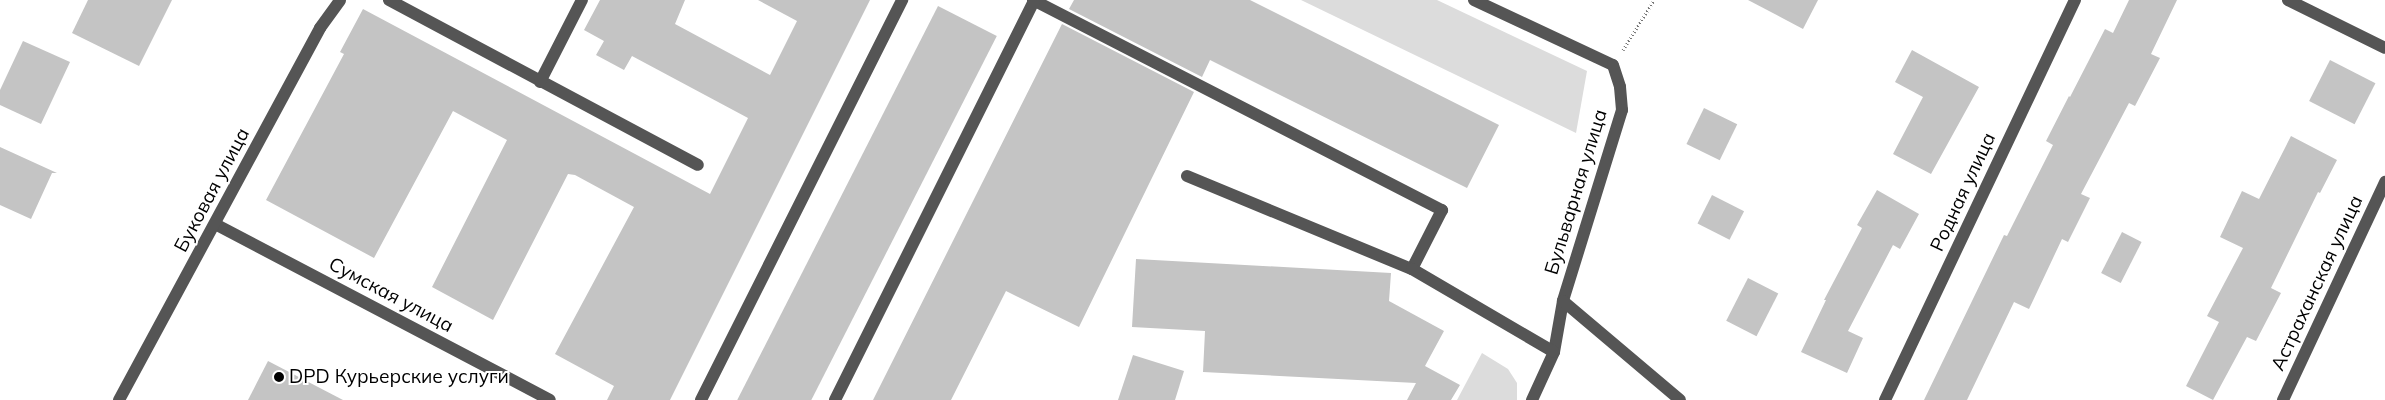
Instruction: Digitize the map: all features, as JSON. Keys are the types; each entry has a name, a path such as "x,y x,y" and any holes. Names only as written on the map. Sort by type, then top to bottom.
{"street":[{"name":"Буковая улица","path":"119,400 320,28 340,0"},
{"path":"389,0 698,165"},
{"path":"540,82 582,0"},
{"path":"701,400 902,0"},
{"path":"835,400 1034,0 1442,210 1412,269"},
{"path":"1474,0 1613,66"},
{"name":"Родная улица","path":"1885,400 2075,0"},
{"path":"2288,0 2385,48"},
{"name":"Бульварная улица","path":"1613,66 1620,87 1622,110 1563,301 1680,400"},
{"path":"1187,176 1412,269 1554,352"},
{"name":"Астраханская улица","path":"2284,400 2385,182"},
{"name":"Сумская улица","path":"215,224 550,400"},
{"path":"1532,400 1554,352 1563,301"}],"path":[{"path":"1613,66 1654,0"}],"shaded area":[{"path":"1301,0 1437,0 1587,71 1576,133"},
{"path":"1482,353 1508,369 1517,383 1517,400 1457,400"}],"building":[{"path":"88,0 172,0 139,66 72,33"},
{"path":"600,0 685,0 675,24 770,75 797,21 758,0 870,0 670,400 607,400 614,386 555,354 634,207 575,175 568,174 493,320 432,287 507,140 453,111 374,258 266,200 344,54 340,52 363,9 710,194 748,118 632,56 624,70 596,55 604,41 584,30"},
{"path":"1074,0 1250,0 1499,125 1467,188 1210,60 1202,77 1069,9"},
{"path":"1748,0 1818,0 1803,29"},
{"path":"2129,0 2177,0 2151,54 2160,58 2135,106 2129,103 2081,194 2090,198 2068,242 2062,239 2029,309 2014,302 1967,400 1924,400 2004,235 2007,236 2053,145 2046,141 2069,96 2105,29 2113,33"},
{"path":"938,6 997,36 811,400 737,400"},
{"path":"1062,24 1194,92 1079,327 1006,291 951,400 873,400"},
{"path":"23,41 70,62 41,124 0,105 0,90"},
{"path":"1912,50 1979,87 1931,174 1893,154 1923,97 1895,82"},
{"path":"2330,60 2375,83 2355,124 2309,101"},
{"path":"1704,108 1737,124 1720,160 1686,144"},
{"path":"2291,136 2337,160 2320,193 2318,192 2271,288 2281,293 2256,341 2247,337 2213,400 2186,386 2219,322 2207,316 2243,248 2220,237 2242,191 2259,199"},
{"path":"0,147 57,173 52,173 31,219 0,205"},
{"path":"1877,190 1919,214 1900,249 1893,245 1848,331 1863,338 1847,373 1801,352 1826,300 1824,300 1862,228 1857,225"},
{"path":"1712,195 1744,211 1730,240 1697,224"},
{"path":"2122,232 2142,242 2121,283 2101,273"},
{"path":"1136,259 1391,273 1389,301 1444,331 1425,366 1460,385 1451,400 1407,400 1416,383 1203,372 1205,331 1132,327"},
{"path":"1748,278 1778,293 1757,336 1726,321"},
{"path":"1133,355 1184,371 1175,400 1118,400"},
{"name":"DPD Курьерские услуги","path":"268,361 343,400 248,400"}],"place":[{"name":"DPD Курьерские услуги","path":"279,377"}]}
